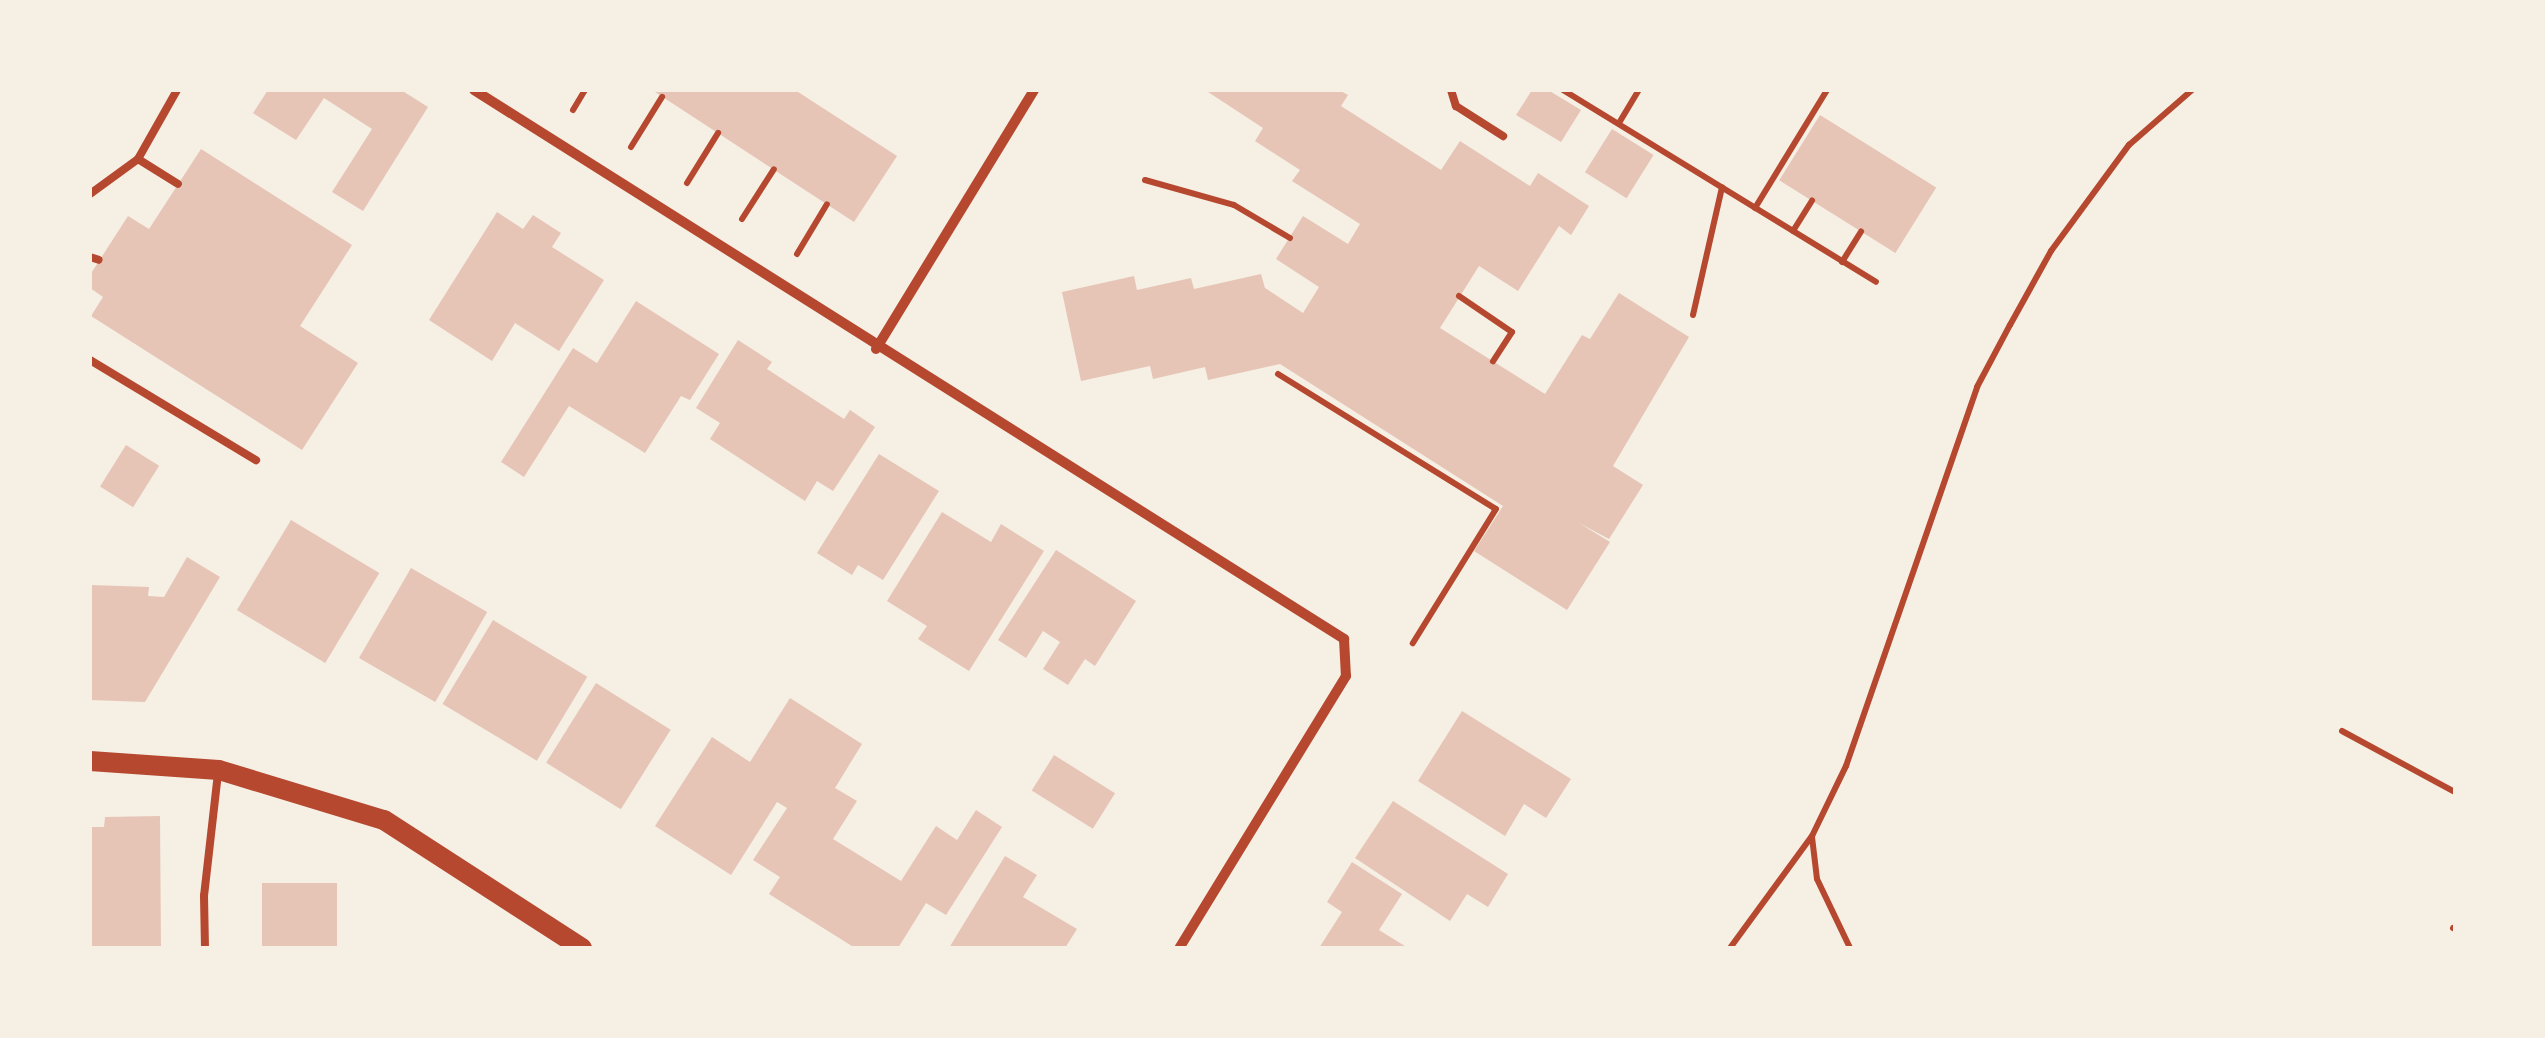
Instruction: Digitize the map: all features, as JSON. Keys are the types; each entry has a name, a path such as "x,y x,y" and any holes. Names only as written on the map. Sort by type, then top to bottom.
{"main road":[{"path":"90,761 218,770 384,820 582,948"}],"street":[{"path":"474,90 876,348 1344,639 1346,676 1179,948"},
{"path":"876,348 1034,90"}],"lane":[{"path":"90,194 138,159 177,90"},
{"path":"1451,90 1456,106 1504,136"},
{"path":"138,159 178,184"},
{"path":"90,360 256,460"},
{"path":"205,948 204,896 218,770"}],"path":[{"path":"570,115 586,90"},
{"path":"1563,90 1876,282"},
{"path":"1619,123 1639,90"},
{"path":"1755,208 1827,90"},
{"path":"1730,948 1812,836 1900,622 1985,371 2052,251 2128,145 2192,90"},
{"path":"628,151 662,97"},
{"path":"685,187 718,134"},
{"path":"740,222 774,169"},
{"path":"1145,180 1234,205 1290,238"},
{"path":"1693,315 1722,187"},
{"path":"1793,232 1812,200"},
{"path":"796,256 828,204"},
{"path":"1842,262 1860,231"},
{"path":"1460,296 1512,332 1493,360"},
{"path":"1278,374 1496,509 1414,644"},
{"path":"2342,731 2455,792"},
{"path":"1812,836 1817,880 1850,948"}],"building":[{"path":"268,90 401,90 428,107 363,211 332,192 372,129 324,98 296,140 253,113"},
{"path":"652,90 795,90 897,156 854,222"},
{"path":"1205,90 1339,90 1348,95 1341,106 1441,170 1460,141 1530,186 1538,173 1589,206 1571,235 1559,226 1518,291 1479,266 1440,328 1545,394 1582,335 1590,339 1619,293 1689,337 1613,466 1643,485 1609,539 1579,523 1610,542 1567,610 1474,551 1503,506 1280,364 1208,380 1205,367 1153,379 1150,366 1081,381 1062,292 1134,276 1137,290 1191,278 1194,289 1261,274 1265,288 1303,313 1319,287 1276,259 1303,216 1348,244 1360,224 1292,181 1300,170 1255,141 1263,128"},
{"path":"1532,90 1548,90 1581,110 1561,142 1516,115"},
{"path":"1820,115 1936,188 1895,253 1779,180"},
{"path":"1612,129 1654,155 1627,198 1585,172"},
{"path":"201,149 352,245 300,326 358,363 302,450 91,316 103,297 90,288 90,275 128,216 149,229"},
{"path":"497,212 523,229 533,215 561,233 552,247 604,280 559,351 515,323 492,361 429,320"},
{"path":"636,301 719,354 690,400 681,396 645,453 569,406 524,477 501,462 573,348 597,363"},
{"path":"738,340 772,362 767,369 844,419 850,410 875,427 833,491 817,481 805,501 710,439 720,423 696,408"},
{"path":"126,445 159,466 133,507 100,487"},
{"path":"879,454 939,491 883,580 858,565 852,575 817,553"},
{"path":"942,512 991,542 1001,524 1044,551 969,671 918,639 927,626 887,601"},
{"path":"291,520 379,573 325,663 237,610"},
{"path":"1056,550 1136,601 1095,666 1085,659 1068,685 1043,669 1060,642 1043,631 1026,658 998,640"},
{"path":"187,557 220,577 145,702 90,700 90,585 149,587 148,596 164,597"},
{"path":"411,568 487,612 435,702 359,658"},
{"path":"493,620 587,677 537,761 443,704"},
{"path":"596,683 671,730 621,809 546,763"},
{"path":"790,698 862,744 835,788 857,801 833,839 901,881 936,826 957,840 976,810 1002,827 946,915 926,903 898,948 855,948 769,894 780,877 753,860 787,808 777,802 731,875 655,826 712,737 750,762"},
{"path":"1462,711 1571,779 1546,818 1524,804 1505,836 1418,781"},
{"path":"1054,755 1115,793 1093,829 1032,791"},
{"path":"1393,801 1508,874 1488,907 1467,894 1450,921 1355,858"},
{"path":"160,816 161,948 90,948 90,827 104,827 105,817"},
{"path":"1005,856 1037,875 1023,897 1077,929 1065,948 949,948"},
{"path":"1352,862 1402,894 1379,930 1408,948 1319,948 1342,912 1327,902"},
{"path":"262,883 337,883 337,948 262,948"}]}
